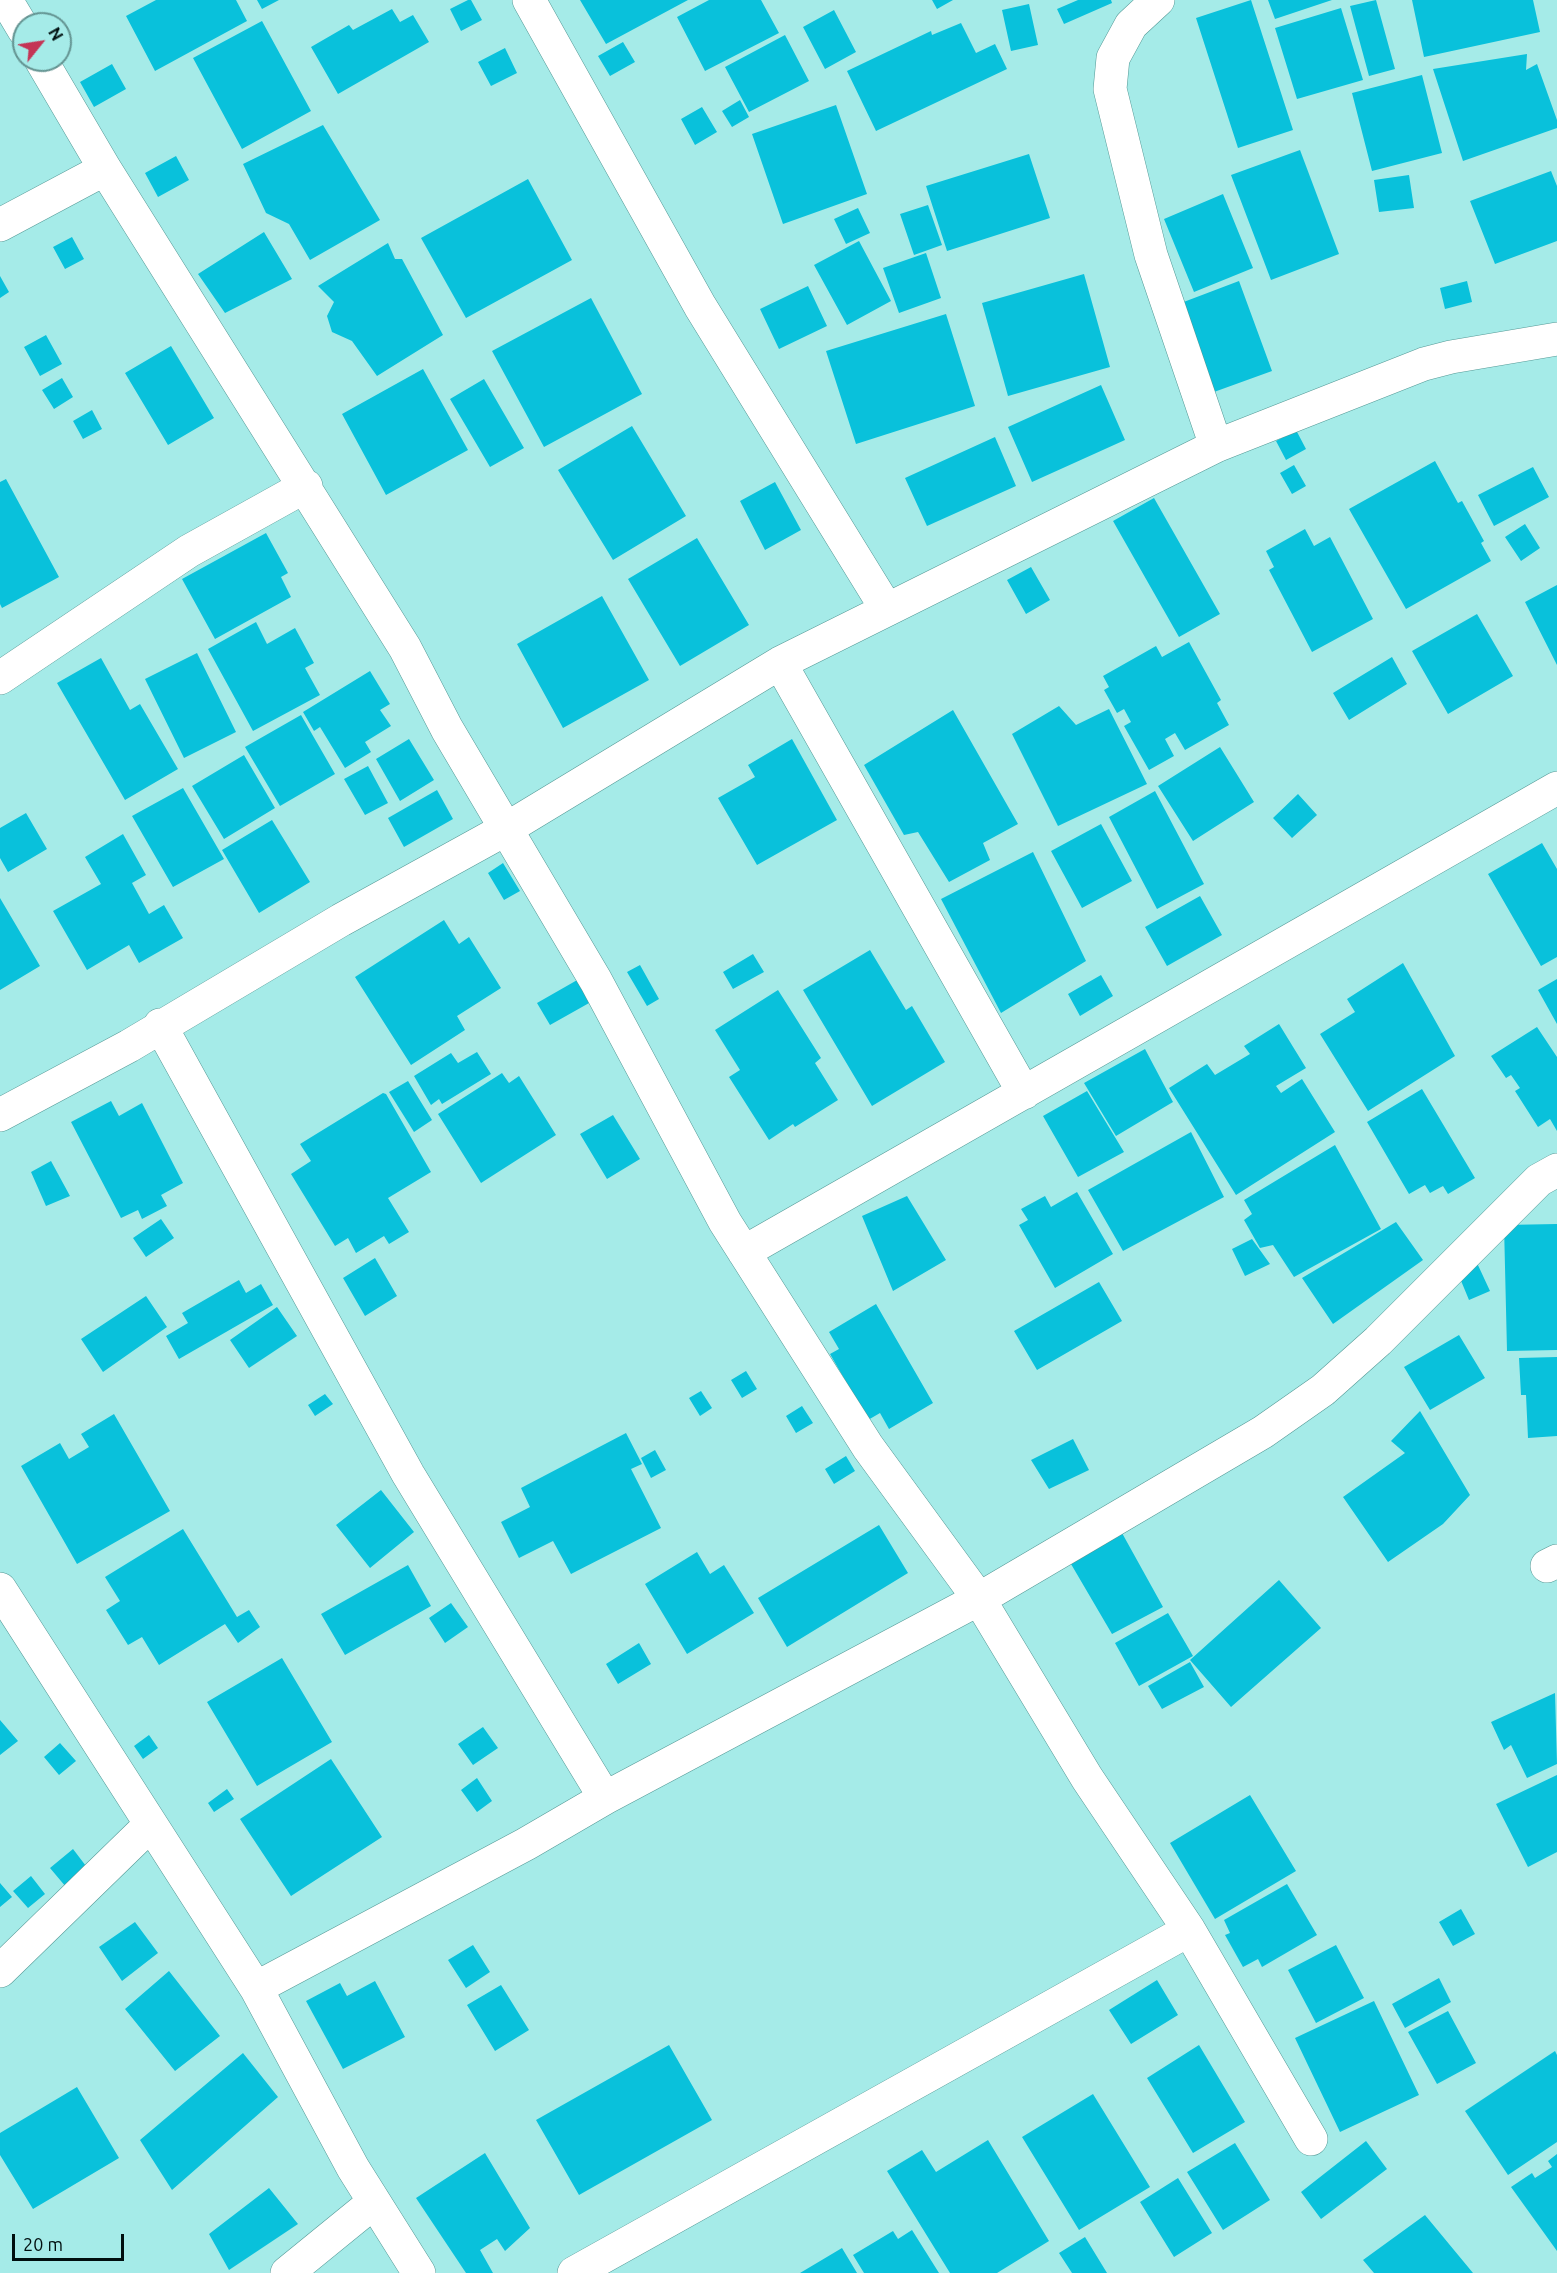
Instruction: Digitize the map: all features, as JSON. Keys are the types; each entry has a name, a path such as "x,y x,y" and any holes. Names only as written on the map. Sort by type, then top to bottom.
{"street":[{"path":"529,0 700,306 886,608"},
{"path":"1158,0 1131,25 1113,58 1110,89 1151,255 1216,446"},
{"path":"48,72 105,169 306,486 405,648 447,729 596,981 725,1222 868,1447 979,1599 1087,1778 1189,1930 1311,2139"},
{"path":"0,225 105,169"},
{"path":"0,1115 129,1046 160,1025 506,829 780,663 886,608 1216,446 1424,364 1451,357 1557,339"},
{"path":"0,678 189,551 306,486"},
{"path":"780,663 1024,1093"},
{"path":"744,1252 1557,788"},
{"path":"160,1025 408,1474 605,1798"},
{"path":"256,1988 526,1844 605,1798 979,1599 1263,1432 1323,1390 1378,1341 1539,1180 1557,1170"},
{"path":"0,1589 256,1988 374,2203 419,2273"},
{"path":"0,1971 150,1825"},
{"path":"574,2273 1189,1930"},
{"path":"288,2273 374,2203"}],"building":[{"path":"156,0 236,0 247,21 155,71 126,16"},
{"path":"257,0 279,0 262,9"},
{"path":"471,0 482,20 461,31 450,9"},
{"path":"580,0 688,0 606,44"},
{"path":"709,0 761,0 779,33 705,71 677,17"},
{"path":"932,0 953,0 937,9"},
{"path":"1078,0 1111,0 1112,3 1064,24 1057,9"},
{"path":"1251,0 1293,130 1238,148 1196,18"},
{"path":"1268,0 1332,0 1275,19"},
{"path":"1376,0 1395,69 1369,76 1350,6"},
{"path":"1412,0 1533,0 1540,32 1424,57"},
{"path":"1029,4 1038,45 1011,51 1002,10"},
{"path":"1341,8 1363,80 1297,99 1275,28"},
{"path":"392,9 400,22 413,15 429,42 338,94 311,47 349,25 353,30"},
{"path":"834,10 856,52 825,69 803,27"},
{"path":"262,21 311,111 242,149 193,58"},
{"path":"961,23 976,53 995,44 1007,69 876,131 847,71 931,31 932,35"},
{"path":"785,35 809,81 749,112 725,67"},
{"path":"623,42 635,62 610,76 598,56"},
{"path":"505,48 517,73 491,86 478,62"},
{"path":"1527,54 1526,70 1537,64 1557,120 1557,128 1463,161 1433,69"},
{"path":"112,64 126,89 94,107 80,82"},
{"path":"1422,75 1442,153 1372,171 1352,93"},
{"path":"740,100 749,117 732,127 722,111"},
{"path":"836,105 867,194 783,224 752,134"},
{"path":"702,107 717,132 695,145 681,119"},
{"path":"323,125 380,220 310,260 289,224 266,213 243,164"},
{"path":"1300,150 1339,254 1271,280 1231,175"},
{"path":"1029,154 1050,218 947,251 926,186"},
{"path":"176,156 189,180 158,197 145,173"},
{"path":"1551,171 1557,186 1557,241 1495,264 1470,201"},
{"path":"1409,175 1414,208 1379,212 1374,180"},
{"path":"528,179 572,260 466,318 421,238"},
{"path":"1223,194 1253,268 1194,292 1164,219"},
{"path":"928,205 942,245 914,255 900,214"},
{"path":"858,208 870,233 846,244 834,219"},
{"path":"264,232 292,279 225,313 198,274"},
{"path":"72,237 84,259 65,269 53,247"},
{"path":"859,241 891,301 847,325 814,265"},
{"path":"388,243 395,259 402,259 443,335 377,376 352,341 332,332 327,316 334,302 318,286"},
{"path":"926,253 941,298 899,313 883,268"},
{"path":"1084,274 1110,367 1008,396 982,303"},
{"path":"0,276 9,292 0,298"},
{"path":"1239,281 1272,371 1214,392 1181,303"},
{"path":"1467,281 1472,302 1445,309 1440,288"},
{"path":"808,286 827,326 779,349 760,309"},
{"path":"591,298 642,394 544,447 492,351"},
{"path":"946,314 975,406 856,444 826,351"},
{"path":"46,335 62,364 40,376 24,347"},
{"path":"171,346 214,418 168,445 125,373"},
{"path":"423,369 468,450 386,495 342,414"},
{"path":"62,378 73,397 54,409 42,390"},
{"path":"484,379 524,448 490,467 450,399"},
{"path":"1101,385 1125,440 1032,482 1008,427"},
{"path":"92,410 102,429 83,439 73,421"},
{"path":"632,426 686,516 613,560 558,470"},
{"path":"1296,430 1306,449 1286,460 1276,441"},
{"path":"995,437 1016,486 927,526 905,478"},
{"path":"1435,461 1458,503 1462,501 1484,541 1481,543 1491,561 1406,609 1349,509"},
{"path":"1294,465 1306,486 1292,494 1280,473"},
{"path":"1533,467 1549,497 1494,526 1478,495"},
{"path":"6,479 59,577 2,608 0,604 0,482"},
{"path":"775,482 801,530 765,550 740,501"},
{"path":"1154,498 1220,614 1179,637 1113,521"},
{"path":"1525,524 1540,548 1521,561 1505,537"},
{"path":"1305,529 1314,546 1330,537 1373,619 1312,652 1269,570 1274,567 1266,551"},
{"path":"266,533 288,573 281,577 291,597 215,639 182,579"},
{"path":"697,538 749,625 680,666 628,579"},
{"path":"1031,567 1050,600 1026,614 1007,580"},
{"path":"1557,585 1557,665 1525,602"},
{"path":"602,596 649,680 563,728 517,644"},
{"path":"1477,614 1513,676 1448,714 1412,651"},
{"path":"256,622 267,644 295,628 314,663 305,668 320,695 253,731 208,649"},
{"path":"1189,642 1221,700 1217,703 1229,725 1185,750 1175,733 1165,739 1174,756 1149,770 1124,726 1131,722 1124,709 1117,713 1104,690 1109,687 1103,676 1156,646 1162,657"},
{"path":"197,653 236,732 184,758 145,679"},
{"path":"1392,657 1407,684 1349,720 1333,693"},
{"path":"101,658 130,710 140,704 178,769 125,800 57,683"},
{"path":"370,671 390,704 380,710 391,726 365,742 371,752 345,768 320,727 314,731 303,712"},
{"path":"1059,706 1076,725 1109,709 1147,784 1058,826 1012,734"},
{"path":"953,710 1018,824 983,843 990,860 949,882 918,832 904,835 864,765"},
{"path":"301,715 335,774 280,806 245,747"},
{"path":"409,739 434,780 400,801 376,759"},
{"path":"792,739 837,820 757,865 718,798 755,777 748,765"},
{"path":"1220,747 1254,802 1193,841 1158,786"},
{"path":"244,755 275,808 224,839 192,786"},
{"path":"368,766 388,803 365,815 344,779"},
{"path":"183,788 224,859 173,887 132,816"},
{"path":"437,790 453,819 404,847 388,818"},
{"path":"1155,791 1204,884 1157,909 1109,817"},
{"path":"1298,794 1317,815 1292,838 1273,818"},
{"path":"26,813 47,849 8,872 0,858 0,828"},
{"path":"272,820 310,882 259,913 222,850"},
{"path":"1101,824 1132,881 1082,908 1051,851"},
{"path":"123,834 146,875 132,883 149,914 164,905 183,938 139,963 129,945 87,970 53,911 101,884 85,857"},
{"path":"1542,843 1557,869 1557,957 1541,966 1488,874"},
{"path":"1033,852 1086,961 1001,1013 941,899"},
{"path":"503,863 520,891 504,900 488,873"},
{"path":"1200,896 1222,935 1167,966 1145,927"},
{"path":"0,898 40,966 0,990"},
{"path":"444,920 459,944 469,937 501,988 457,1016 465,1030 411,1065 355,977"},
{"path":"870,950 906,1010 912,1006 945,1062 872,1106 803,990"},
{"path":"753,954 764,972 733,989 723,972"},
{"path":"1403,963 1455,1056 1368,1111 1320,1034 1355,1012 1347,999"},
{"path":"640,965 659,999 647,1006 627,972"},
{"path":"586,975 598,998 550,1025 537,1003"},
{"path":"1101,975 1113,996 1080,1016 1068,994"},
{"path":"1557,979 1557,1024 1538,990"},
{"path":"778,990 821,1058 815,1063 838,1100 795,1127 793,1124 769,1140 729,1077 740,1070 715,1030"},
{"path":"1279,1024 1306,1068 1276,1086 1281,1093 1302,1079 1335,1132 1236,1195 1169,1088 1207,1064 1215,1075 1250,1054 1244,1046"},
{"path":"1537,1027 1557,1057 1557,1131 1550,1119 1538,1127 1515,1091 1520,1088 1511,1075 1506,1078 1491,1056"},
{"path":"1145,1049 1173,1102 1116,1136 1084,1083"},
{"path":"477,1052 491,1074 442,1104 439,1099 431,1105 414,1076 451,1053 458,1063"},
{"path":"502,1073 509,1083 519,1076 556,1135 481,1183 438,1114"},
{"path":"408,1081 432,1120 414,1132 389,1092"},
{"path":"1422,1089 1475,1178 1448,1194 1443,1186 1430,1193 1425,1185 1409,1194 1367,1122"},
{"path":"1087,1091 1124,1152 1078,1177 1043,1116"},
{"path":"383,1093 386,1094 431,1172 388,1198 409,1232 389,1244 384,1236 356,1253 348,1238 335,1246 291,1174 311,1161 300,1144"},
{"path":"111,1101 119,1116 142,1103 183,1183 161,1195 167,1206 142,1219 138,1210 121,1218 71,1122"},
{"path":"613,1115 640,1159 607,1179 580,1134"},
{"path":"1191,1132 1224,1197 1123,1251 1088,1190"},
{"path":"1335,1145 1381,1229 1294,1277 1273,1245 1260,1248 1244,1220 1252,1214 1244,1200"},
{"path":"51,1161 70,1196 46,1206 31,1172"},
{"path":"1077,1192 1113,1254 1055,1288 1019,1225 1028,1220 1021,1209 1045,1196 1051,1207"},
{"path":"907,1196 946,1260 893,1291 862,1216"},
{"path":"161,1219 174,1238 146,1257 133,1238"},
{"path":"1396,1222 1423,1260 1333,1324 1302,1278"},
{"path":"1557,1224 1557,1350 1507,1351 1504,1225"},
{"path":"1252,1239 1270,1264 1245,1276 1232,1249"},
{"path":"375,1258 397,1296 365,1316 343,1278"},
{"path":"1477,1263 1490,1291 1469,1300 1457,1271"},
{"path":"239,1280 246,1293 261,1284 273,1305 179,1359 166,1336 188,1323 182,1313"},
{"path":"1099,1282 1122,1321 1037,1370 1014,1331"},
{"path":"146,1296 167,1327 103,1372 81,1339"},
{"path":"876,1304 933,1403 889,1429 880,1413 868,1420 830,1354 839,1349 829,1332"},
{"path":"277,1307 297,1336 249,1368 230,1340"},
{"path":"1459,1335 1485,1378 1430,1410 1404,1367"},
{"path":"1557,1357 1557,1436 1528,1438 1526,1395 1521,1395 1519,1358"},
{"path":"746,1371 757,1389 742,1398 731,1380"},
{"path":"701,1391 712,1408 700,1416 689,1398"},
{"path":"325,1394 333,1404 315,1416 308,1405"},
{"path":"802,1406 813,1423 796,1433 786,1416"},
{"path":"1420,1411 1470,1495 1443,1524 1388,1562 1343,1497 1405,1453 1391,1441"},
{"path":"114,1414 170,1511 77,1564 21,1466 60,1443 69,1459 89,1447 81,1434"},
{"path":"626,1433 642,1464 631,1469 661,1528 571,1574 553,1541 519,1558 501,1522 530,1507 521,1488"},
{"path":"1073,1439 1089,1470 1049,1489 1031,1460"},
{"path":"655,1450 666,1470 651,1478 641,1458"},
{"path":"846,1456 855,1471 834,1484 825,1469"},
{"path":"381,1490 414,1532 370,1568 336,1525"},
{"path":"879,1525 908,1573 787,1647 758,1598"},
{"path":"183,1529 237,1617 249,1610 260,1627 238,1643 225,1624 159,1665 142,1637 128,1645 106,1610 120,1601 105,1577"},
{"path":"1122,1533 1163,1607 1112,1634 1071,1564"},
{"path":"697,1552 710,1574 724,1565 754,1613 687,1654 645,1584"},
{"path":"408,1565 431,1606 345,1655 321,1614"},
{"path":"1279,1580 1321,1628 1231,1707 1190,1660"},
{"path":"451,1603 468,1627 445,1643 429,1618"},
{"path":"1168,1613 1193,1656 1139,1686 1115,1643"},
{"path":"639,1643 651,1664 618,1684 606,1664"},
{"path":"282,1658 332,1742 257,1786 207,1702"},
{"path":"1190,1662 1204,1687 1162,1709 1148,1686"},
{"path":"1555,1693 1557,1764 1527,1778 1511,1745 1504,1750 1491,1722"},
{"path":"0,1720 18,1741 0,1755"},
{"path":"483,1727 498,1748 473,1765 458,1744"},
{"path":"149,1735 158,1748 143,1759 134,1746"},
{"path":"60,1743 76,1761 59,1775 44,1757"},
{"path":"331,1759 382,1837 291,1896 240,1819"},
{"path":"1557,1775 1557,1852 1528,1867 1496,1804"},
{"path":"477,1778 492,1801 477,1812 461,1790"},
{"path":"227,1789 234,1799 214,1812 208,1803"},
{"path":"1250,1795 1296,1871 1215,1919 1170,1843"},
{"path":"73,1849 89,1870 66,1887 50,1868"},
{"path":"31,1876 45,1894 28,1908 13,1891"},
{"path":"0,1883 12,1897 0,1907"},
{"path":"1287,1884 1317,1935 1262,1967 1258,1959 1243,1967 1225,1935 1230,1933 1224,1920"},
{"path":"1461,1909 1475,1934 1453,1946 1439,1922"},
{"path":"135,1922 158,1953 122,1981 99,1947"},
{"path":"473,1945 490,1972 466,1988 448,1960"},
{"path":"1336,1945 1364,1998 1316,2023 1288,1970"},
{"path":"169,1971 220,2036 175,2071 125,2009"},
{"path":"1439,1978 1451,2002 1405,2028 1392,2004"},
{"path":"1157,1980 1178,2015 1131,2044 1109,2010"},
{"path":"375,1981 405,2037 343,2069 306,2001 340,1983 347,1996"},
{"path":"501,1985 529,2030 495,2051 467,2005"},
{"path":"1374,2001 1419,2095 1340,2132 1295,2038"},
{"path":"1448,2011 1476,2063 1437,2084 1408,2032"},
{"path":"669,2045 712,2120 579,2195 536,2120"},
{"path":"1199,2045 1245,2122 1193,2153 1147,2078"},
{"path":"1555,2051 1557,2055 1557,2142 1508,2175 1465,2111"},
{"path":"243,2053 278,2097 172,2190 140,2140"},
{"path":"77,2087 119,2158 33,2209 0,2155 0,2133"},
{"path":"1093,2094 1150,2187 1079,2230 1022,2137"},
{"path":"988,2140 1049,2241 997,2273 950,2273 887,2171 922,2150 936,2172"},
{"path":"1366,2141 1387,2169 1321,2219 1301,2192"},
{"path":"1235,2143 1270,2200 1223,2230 1187,2172"},
{"path":"485,2153 530,2228 505,2251 497,2239 480,2250 493,2273 466,2273 416,2198"},
{"path":"1557,2154 1557,2251 1511,2187 1532,2173 1535,2178 1552,2167 1548,2161"},
{"path":"1178,2178 1212,2233 1174,2257 1140,2202"},
{"path":"269,2188 298,2224 229,2270 209,2234"},
{"path":"1425,2215 1473,2273 1374,2273 1363,2260"},
{"path":"912,2230 939,2273 864,2273 853,2255 893,2231 898,2239"},
{"path":"1085,2237 1107,2273 1072,2273 1059,2253"},
{"path":"842,2248 857,2273 800,2273"}]}
